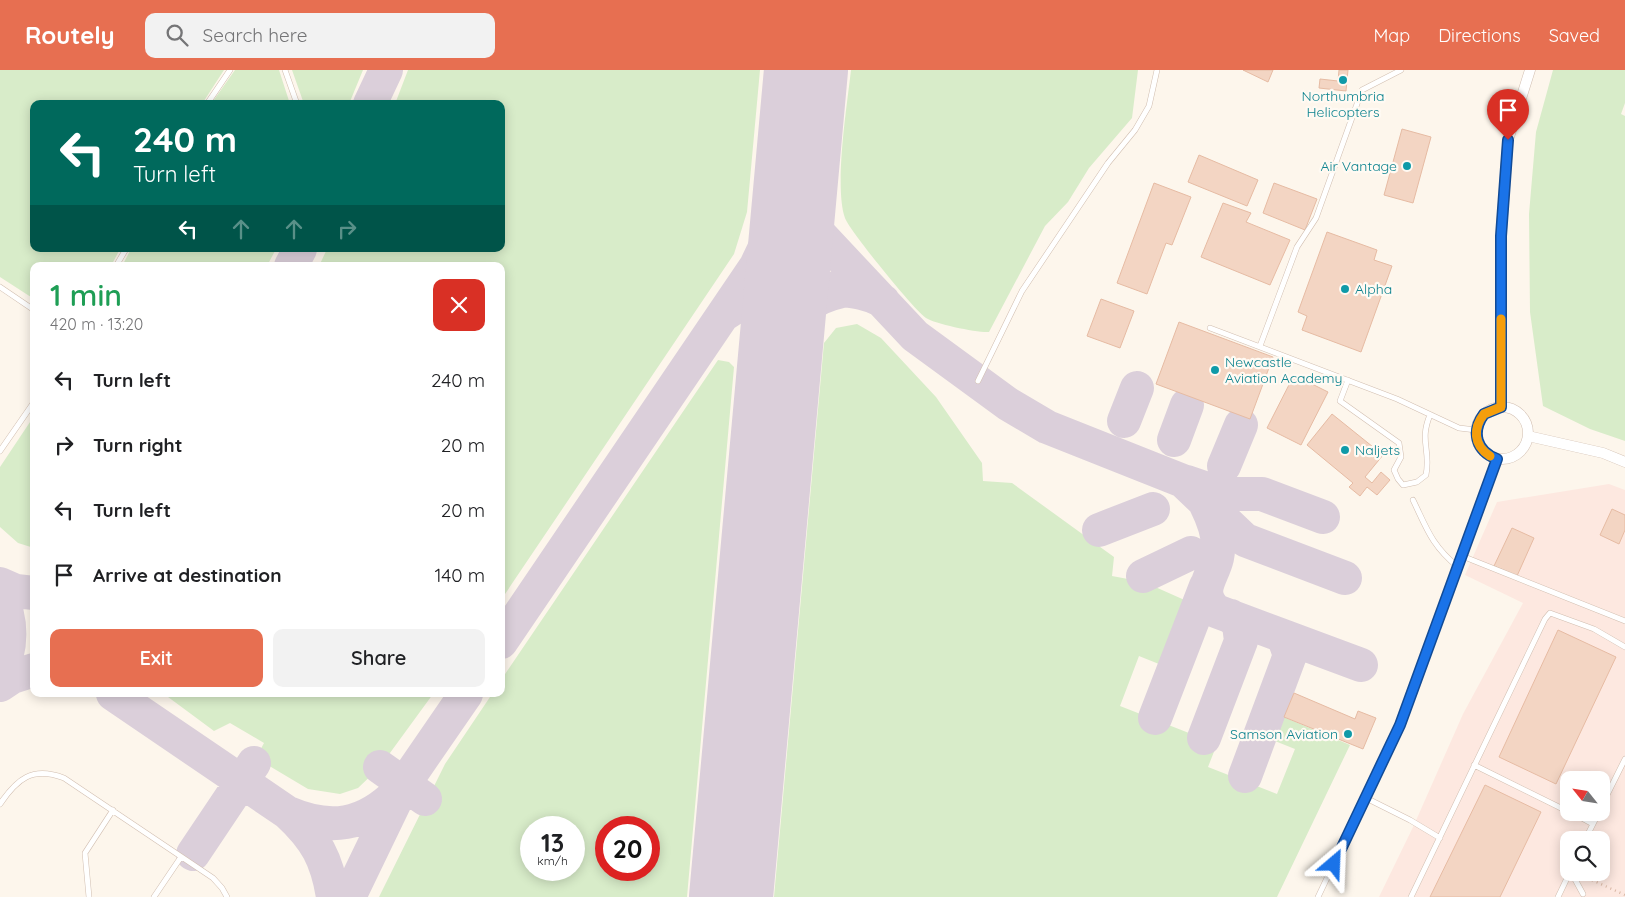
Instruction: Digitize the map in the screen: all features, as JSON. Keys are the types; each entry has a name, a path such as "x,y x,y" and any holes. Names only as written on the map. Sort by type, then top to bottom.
{"street":[{"path":"1501,407 1501,236 1508,140 1530,70"},
{"path":"1501,407 1518,412 1528,427 1528,436 1525,446 1518,454 1508,458 1497,459 1481,449 1477,440 1476,430 1484,414 1501,407"},
{"path":"1528,436 1603,453 1625,462"}],"lane":[{"path":"210,100 230,70"},
{"path":"285,70 296,100"},
{"path":"978,381 1022,292 1108,163 1135,130 1149,106 1157,70"},
{"path":"1260,346 1297,247 1316,218 1362,90 1402,70"},
{"path":"0,287 30,307"},
{"path":"1210,328 1397,399 1459,428 1476,430"},
{"path":"1348,380 1340,401 1398,443 1401,457 1394,470 1403,486 1417,482 1426,475 1429,460 1425,449 1424,429 1430,414"},
{"path":"0,450 30,408"},
{"path":"1318,897 1400,725 1497,459"},
{"path":"1413,500 1434,543 1442,554 1458,567"},
{"path":"1462,556 1625,621"},
{"path":"1411,897 1541,624 1550,613 1594,629 1625,647"},
{"path":"1610,790 1625,759"},
{"path":"1474,765 1560,807"},
{"path":"0,804 20,780 27,776 48,774 68,780 213,878 227,897"},
{"path":"1366,798 1410,820 1440,838"},
{"path":"89,897 85,852 113,810"},
{"path":"1587,821 1593,824"},
{"path":"1590,831 1594,821"},
{"path":"154,897 182,857"},
{"path":"1558,897 1567,881"},
{"path":"1576,881 1583,894"}],"path":[{"path":"1593,881 1625,895"}],"shaded area":[{"path":"1609,484 1625,490 1625,897 1379,897 1414,825 1463,714 1523,603 1465,575 1497,502"}],"green space":[{"path":"0,70 224,70 205,100 30,100 30,252 118,252 113,262 30,262 30,296 0,277"},
{"path":"235,70 279,70 289,100 214,100"},
{"path":"292,70 363,70 351,100 303,100"},
{"path":"408,70 760,70 747,212 734,254 505,594 505,262 321,262 326,252 505,252 505,100 397,100"},
{"path":"851,70 1138,70 1132,118 1089,168 1068,202 1045,226 989,332 957,328 926,318 883,270 845,218 842,204 841,167"},
{"path":"1553,70 1625,70 1625,103 1621,114 1625,116 1625,441 1590,429 1543,406 1530,312 1529,214 1536,132"},
{"path":"129,252 274,252 269,262 124,262"},
{"path":"857,324 881,338 936,397 982,463 983,481 1012,483 1114,557 1112,576 1144,582 1189,602 1164,666 1139,656 1120,706 1217,744 1208,767 1277,794 1295,749 1270,739 1279,715 1350,745 1277,897 774,897 824,343 836,328"},
{"path":"718,360 729,362 734,367 687,897 379,897 445,764 490,697 505,697 505,674"},
{"path":"30,422 30,547 18,543 0,527 0,467"},
{"path":"168,697 431,697 379,768 358,788 340,794 308,789 256,758 264,743 230,723 214,731"}],"building":[{"path":"1243,70 1273,70 1268,82"},
{"name":"Northumbria Helicopters","path":"1339,70 1348,70 1346,91 1319,88 1320,79 1338,81"},
{"name":"Air Vantage","path":"1402,129 1431,137 1413,203 1384,195"},
{"path":"1199,155 1258,180 1247,206 1188,182"},
{"path":"1154,183 1191,197 1172,245 1166,243 1147,294 1117,283"},
{"path":"1274,183 1317,199 1305,230 1263,213"},
{"path":"1223,203 1251,213 1246,222 1290,240 1270,285 1201,257"},
{"name":"Alpha","path":"1327,232 1377,250 1374,260 1392,266 1361,352 1302,330 1307,316 1298,312"},
{"path":"1101,299 1134,311 1120,348 1087,336"},
{"name":"Newcastle Aviation Academy","path":"1179,322 1273,357 1250,419 1156,384"},
{"name":"Newcastle Aviation Academy","path":"1294,375 1328,392 1301,445 1267,428"},
{"name":"Naljets","path":"1332,414 1383,455 1365,477 1372,483 1381,472 1390,480 1377,495 1367,487 1360,496 1349,487 1353,483 1307,445"},
{"path":"1612,509 1625,515 1625,530 1619,544 1600,535"},
{"path":"1512,528 1534,538 1517,576 1494,566"},
{"path":"1558,630 1616,657 1562,771 1560,771 1556,784 1499,757"},
{"name":"Samson Aviation","path":"1294,693 1355,719 1358,711 1376,718 1363,749 1284,717"},
{"path":"1485,785 1541,812 1500,897 1430,897"}],"taxiway":[{"path":"372,100 386,70"},
{"path":"505,636 756,266 788,199 799,156"},
{"path":"795,200 822,237 915,336 1008,404 1047,427 1183,481 1245,540 1345,578"},
{"path":"293,262 298,252"},
{"path":"723,315 750,300 790,289 819,288 847,290 883,301"},
{"path":"781,347 804,310 819,299 842,291"},
{"path":"1124,421 1137,388"},
{"path":"1174,440 1187,405"},
{"path":"1224,466 1241,425"},
{"path":"1187,482 1222,494 1262,494 1323,517"},
{"path":"1206,505 1214,524 1218,544 1217,558 1206,591 1210,604 1216,611 1283,636 1290,655 1245,776"},
{"path":"1099,530 1153,509"},
{"path":"1143,576 1191,553"},
{"path":"0,584 16,591 30,593"},
{"path":"1155,718 1206,586"},
{"path":"0,596 9,625 9,644 0,673"},
{"path":"1204,738 1241,641 1239,625 1231,616"},
{"path":"1283,636 1361,665"},
{"path":"0,685 12,677 30,671"},
{"path":"117,697 288,813 306,832 319,851 324,861 333,897"},
{"path":"349,897 402,787 464,697"},
{"path":"193,854 254,763"},
{"path":"380,767 425,799"},
{"path":"288,813 318,822 346,822 372,813 397,793"}],"runway":[{"path":"731,897 806,70"}],"slow traffic":[{"path":"1490,456 1481,449 1477,440 1476,430 1484,414 1492,409 1501,407 1501,319"}],"place":[{"name":"Northumbria Helicopters","path":"1343,80"},
{"name":"Air Vantage","path":"1407,166"},
{"name":"Alpha","path":"1345,289"},
{"name":"Newcastle Aviation Academy","path":"1215,370"},
{"name":"Naljets","path":"1345,450"},
{"name":"Samson Aviation","path":"1348,734"}],"route":[{"path":"1334,864 1400,725 1497,459 1481,449 1477,440 1476,430 1484,414 1492,409 1501,407 1501,236 1508,140"}]}
